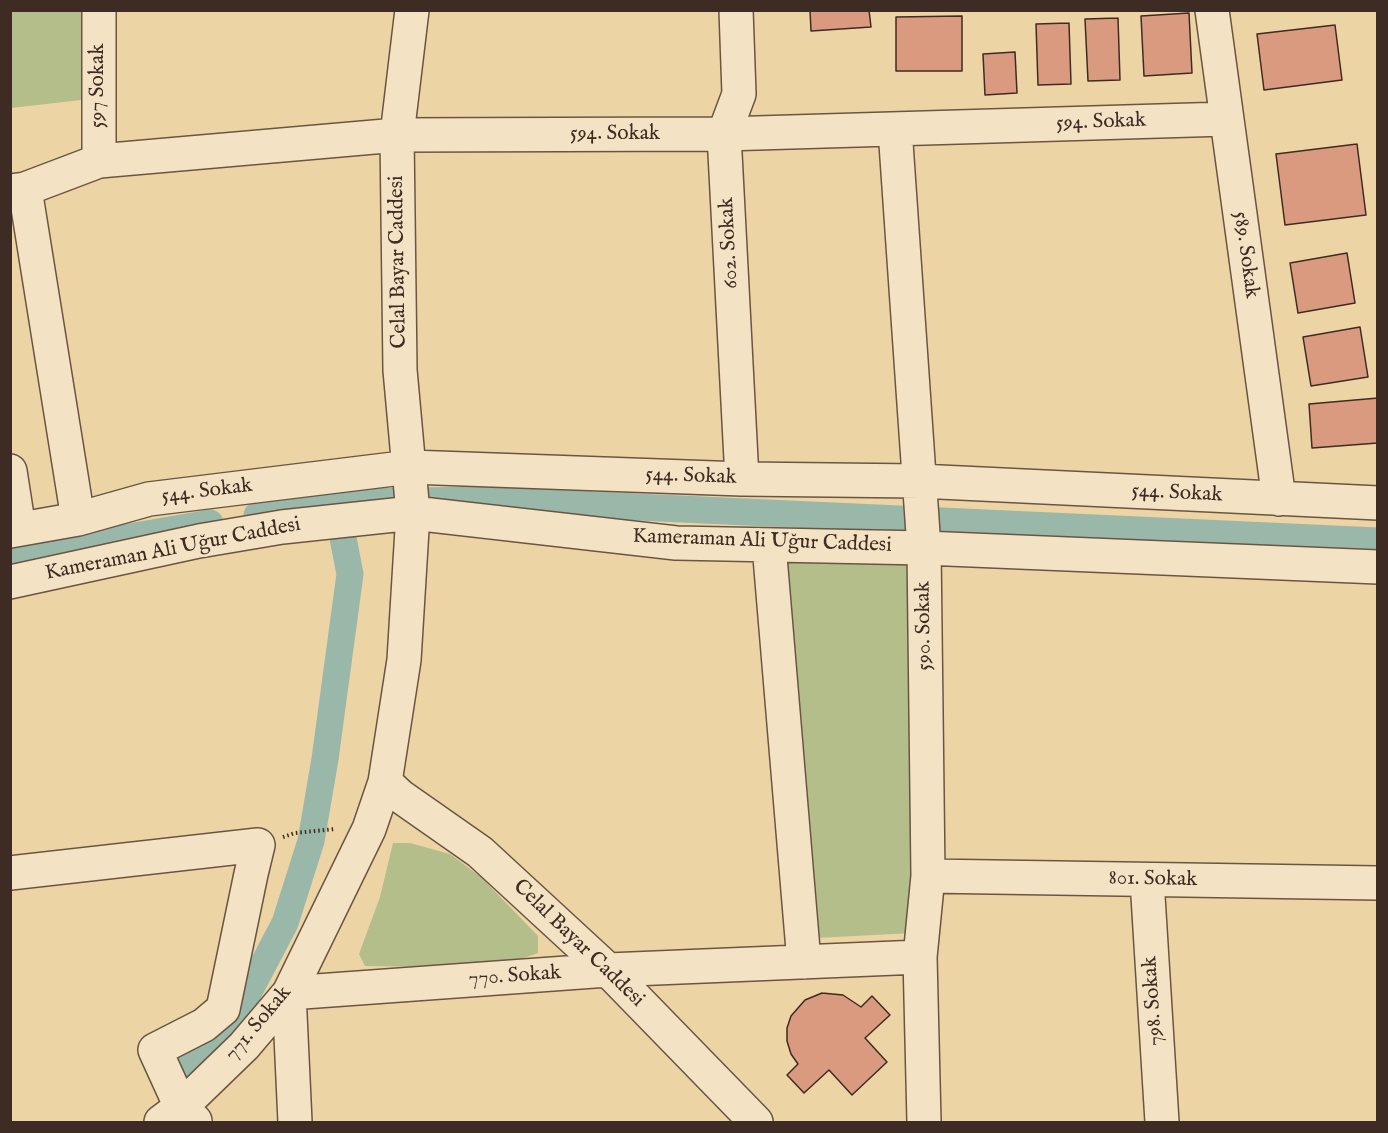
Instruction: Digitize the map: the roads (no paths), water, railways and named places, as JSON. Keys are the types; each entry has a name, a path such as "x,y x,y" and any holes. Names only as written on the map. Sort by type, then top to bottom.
{"street":[{"name":"597 Sokak","path":"99,10 99,161"},
{"name":"Celal Bayar Caddesi","path":"412,10 397,135 400,370 414,513 404,660 385,782 400,796 480,852 608,970 756,1122"},
{"name":"602. Sokak","path":"736,10 739,94 724,135 742,479"},
{"name":"589. Sokak","path":"1212,10 1279,499"},
{"name":"594. Sokak","path":"18,190 99,161 397,135 724,135 1226,119"},
{"name":"590. Sokak","path":"896,129 924,548 928,876 920,957 924,1122"},
{"path":"18,190 78,519"},
{"name":"544. Sokak","path":"15,530 78,519 149,499 410,467 742,479 919,481 1377,503"},
{"path":"10,471 15,530"},
{"name":"Kameraman Ali Uğur Caddesi","path":"10,582 199,541 282,527 414,513 676,543 924,548 1377,567"},
{"path":"769,545 804,962"},
{"name":"771. Sokak","path":"180,1117 289,993 351,836 369,829 385,782"},
{"path":"10,873 258,845 250,873 223,1009 204,1025 155,1050 180,1117"},
{"name":"801. Sokak","path":"928,876 1377,883"},
{"name":"798. Sokak","path":"1147,880 1162,1122"},
{"name":"770. Sokak","path":"289,993 608,970 920,957"},
{"path":"289,993 296,1122"}],"waterway":[{"path":"257,515 336,502 485,500 1378,541"},
{"path":"173,1081 232,1024 285,923 311,841 325,759 350,574 336,502"},
{"path":"10,559 210,523"}]}
